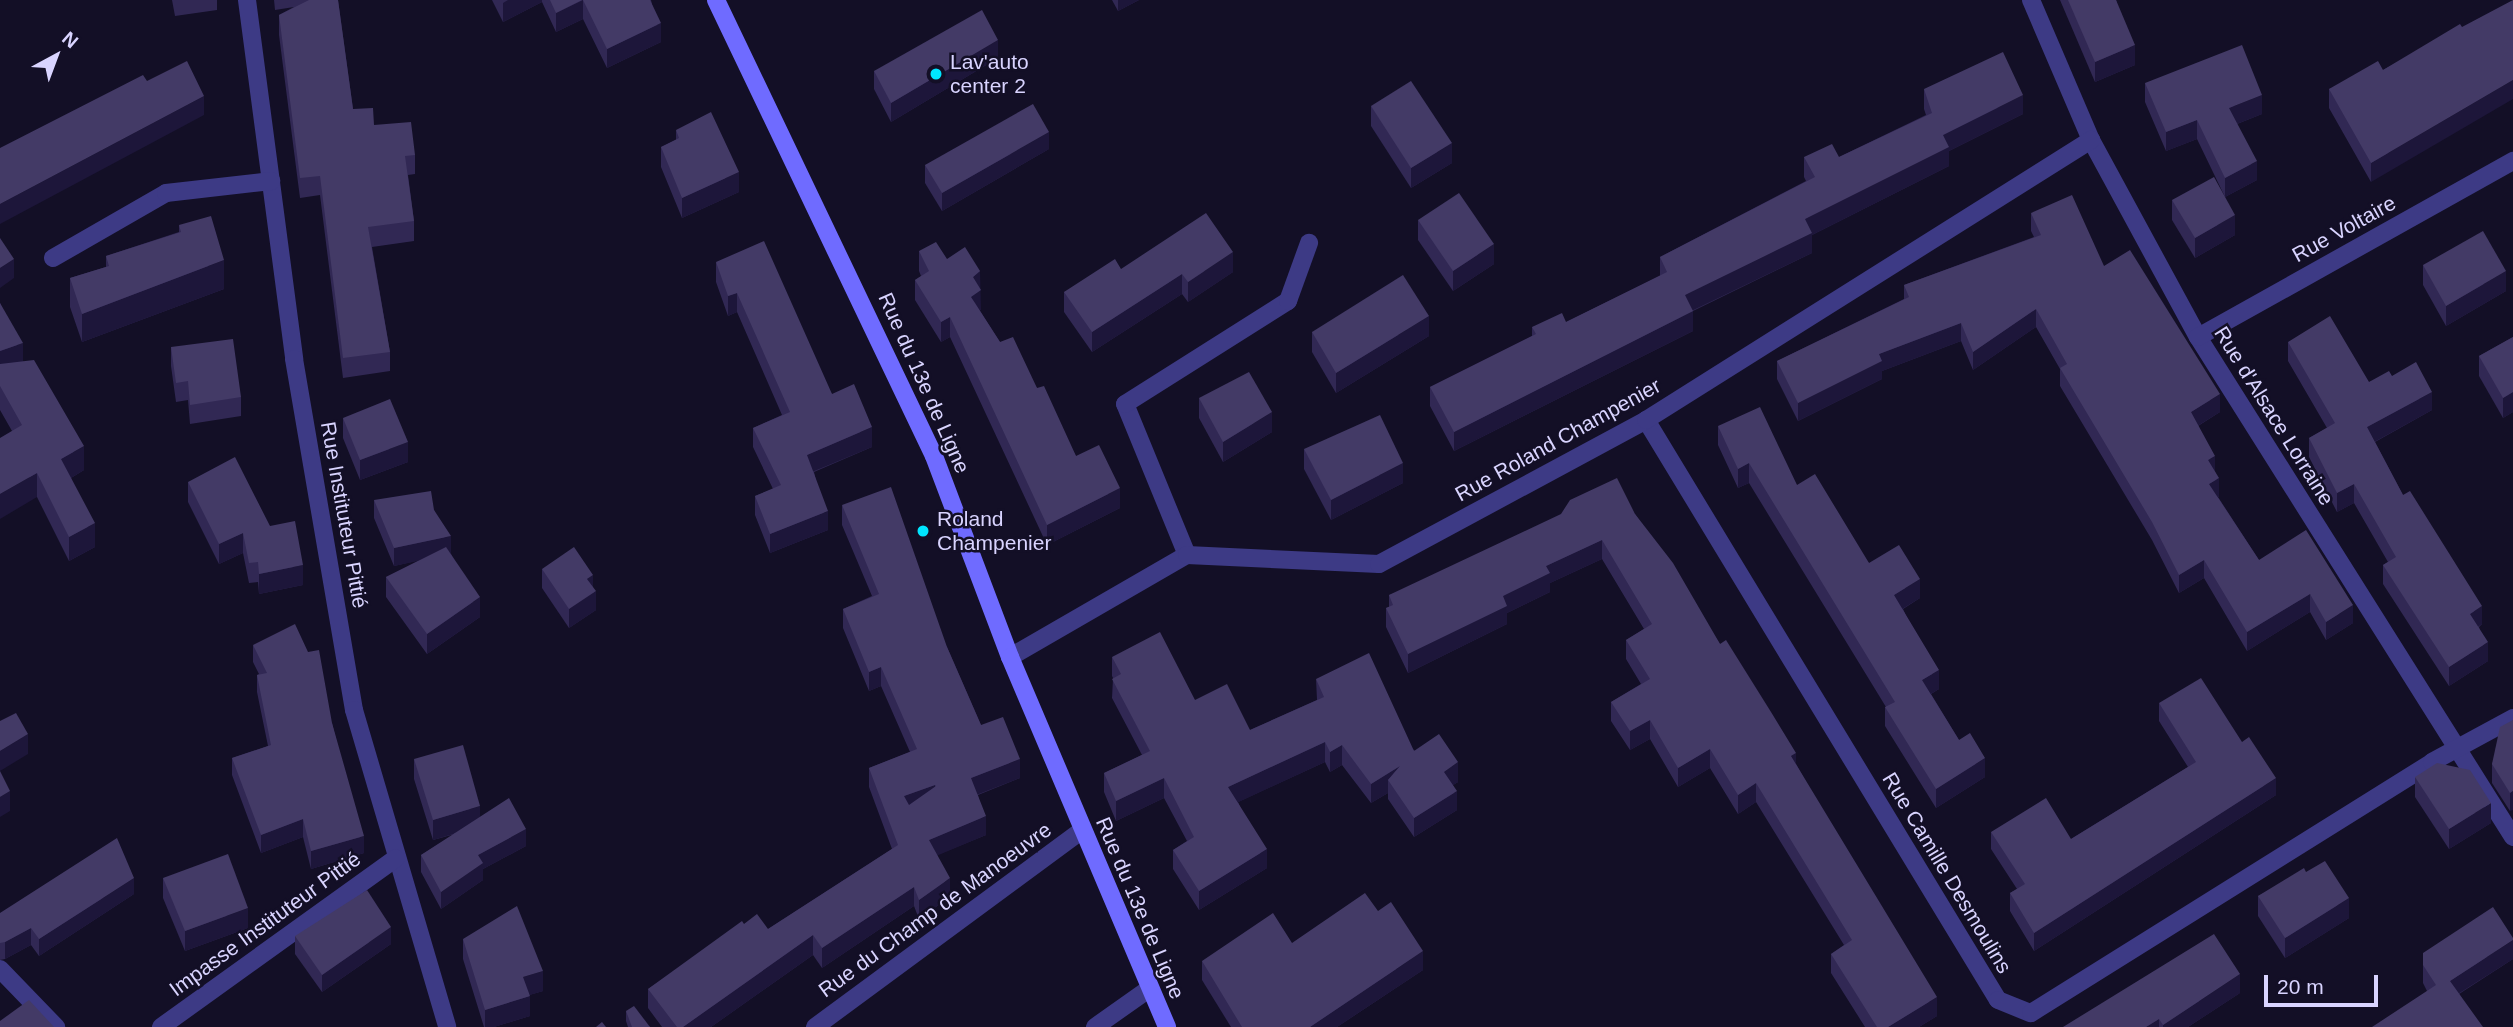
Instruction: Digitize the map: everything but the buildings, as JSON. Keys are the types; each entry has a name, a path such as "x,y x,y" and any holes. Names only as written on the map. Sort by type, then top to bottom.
{"main road":[{"name":"Rue du 13e de Ligne","path":"716,0 934,456 1010,657 1167,1027"}],"street":[{"name":"Rue Instituteur Pittié","path":"247,0 294,359 354,710 447,1027"},
{"name":"Rue d'Alsace Lorraine","path":"2031,0 2091,140 2198,337 2513,837"},
{"name":"Rue Roland Champenier","path":"1187,555 1379,564 1646,421 2091,140"},
{"name":"Rue Voltaire","path":"2198,337 2513,161"},
{"path":"53,258 166,193 271,181"},
{"path":"1010,657 1187,555 1125,404 1288,301 1309,243"},
{"name":"Rue Camille Desmoulins","path":"1646,421 1998,1000 2031,1013 2456,750"},
{"path":"2456,750 2513,718"},
{"name":"Rue du Champ de Manoeuvre","path":"815,1027 1082,830"},
{"name":"Impasse Instituteur Pittié","path":"161,1027 396,858"},
{"path":"0,968 56,1027"},
{"path":"1095,1027 1150,988"}],"place":[{"name":"Lav'auto center 2","path":"936,74"},
{"name":"Roland Champenier","path":"923,531"}]}
